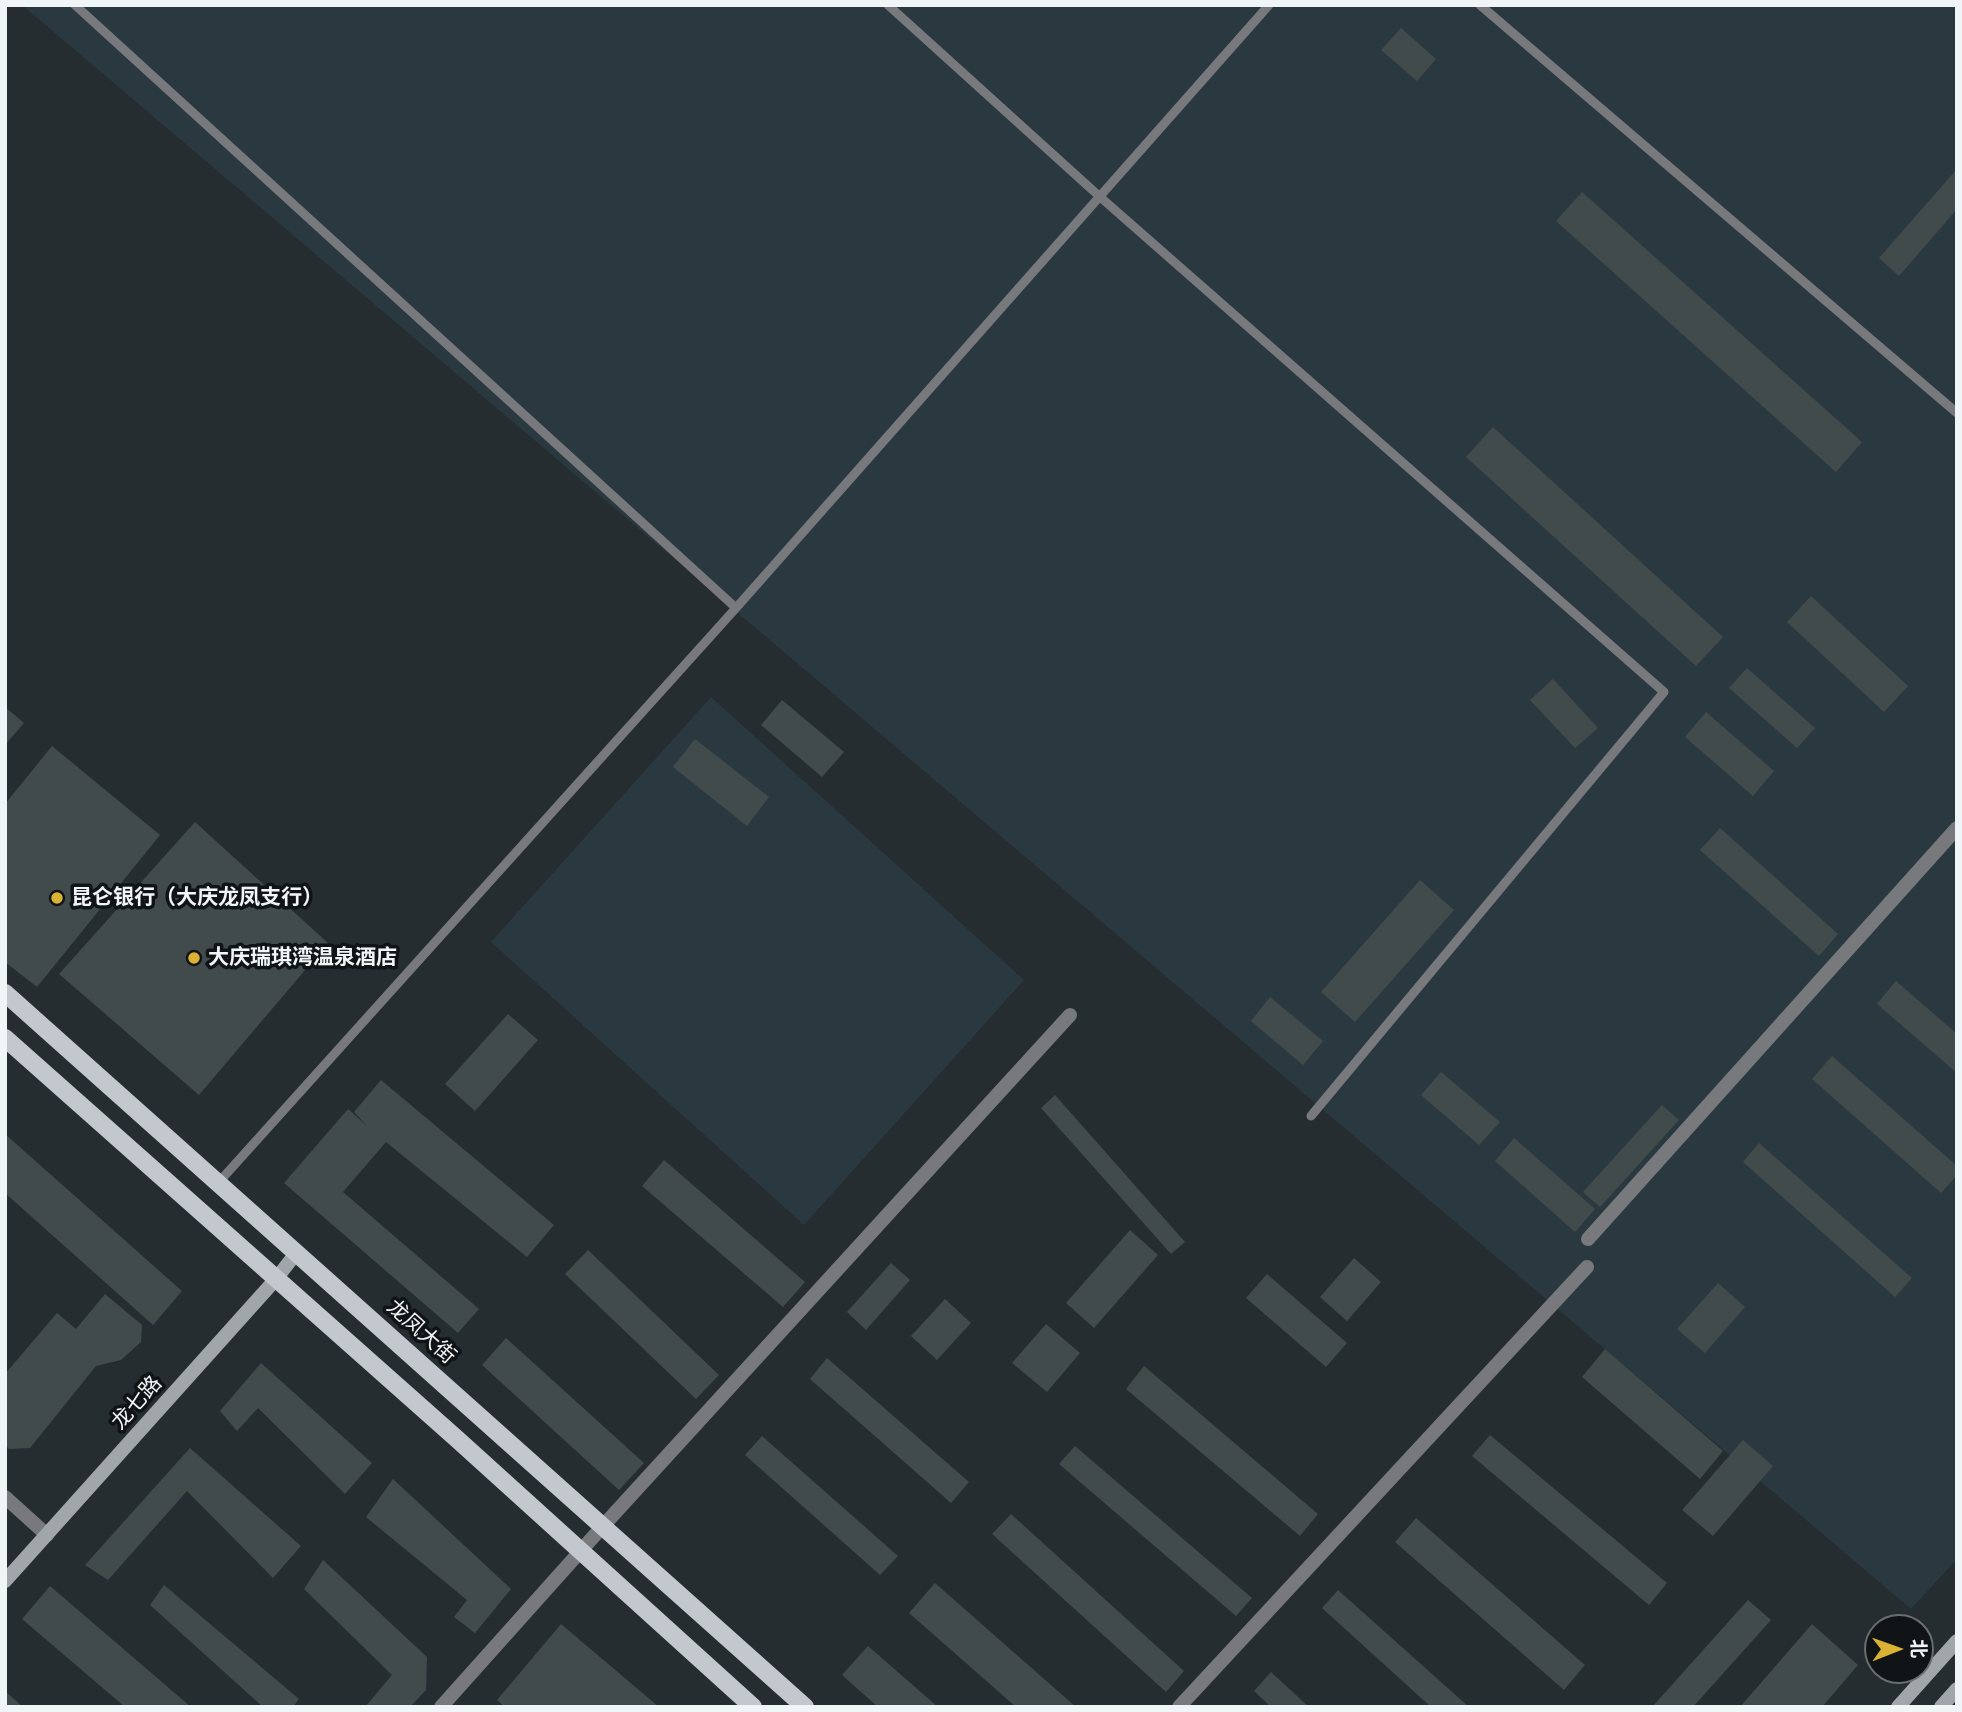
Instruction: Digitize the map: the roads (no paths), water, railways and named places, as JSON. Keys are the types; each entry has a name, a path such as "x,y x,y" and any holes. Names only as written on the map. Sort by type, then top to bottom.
{"main road":[{"name":"龙凤大街","path":"5,993 805,1707"},
{"path":"5,1038 753,1707"}],"street":[{"path":"1588,1239 1957,828"},
{"path":"441,1707 1070,1016"},
{"name":"龙七路","path":"5,1581 276,1279 297,1252"},
{"path":"1179,1707 1587,1267"},
{"path":"5,1497 47,1535"},
{"path":"1898,1707 1957,1641"},
{"path":"1941,1707 1957,1689"}],"lane":[{"path":"75,5 736,608"},
{"path":"888,5 1099,196 1664,692 1311,1116"},
{"path":"219,1182 736,608 1269,5"},
{"path":"1480,5 1957,413"}],"place":[{"name":"昆仑银行（大庆龙凤支行）","path":"57,898"},
{"name":"大庆瑞琪湾温泉酒店","path":"194,958"}]}
